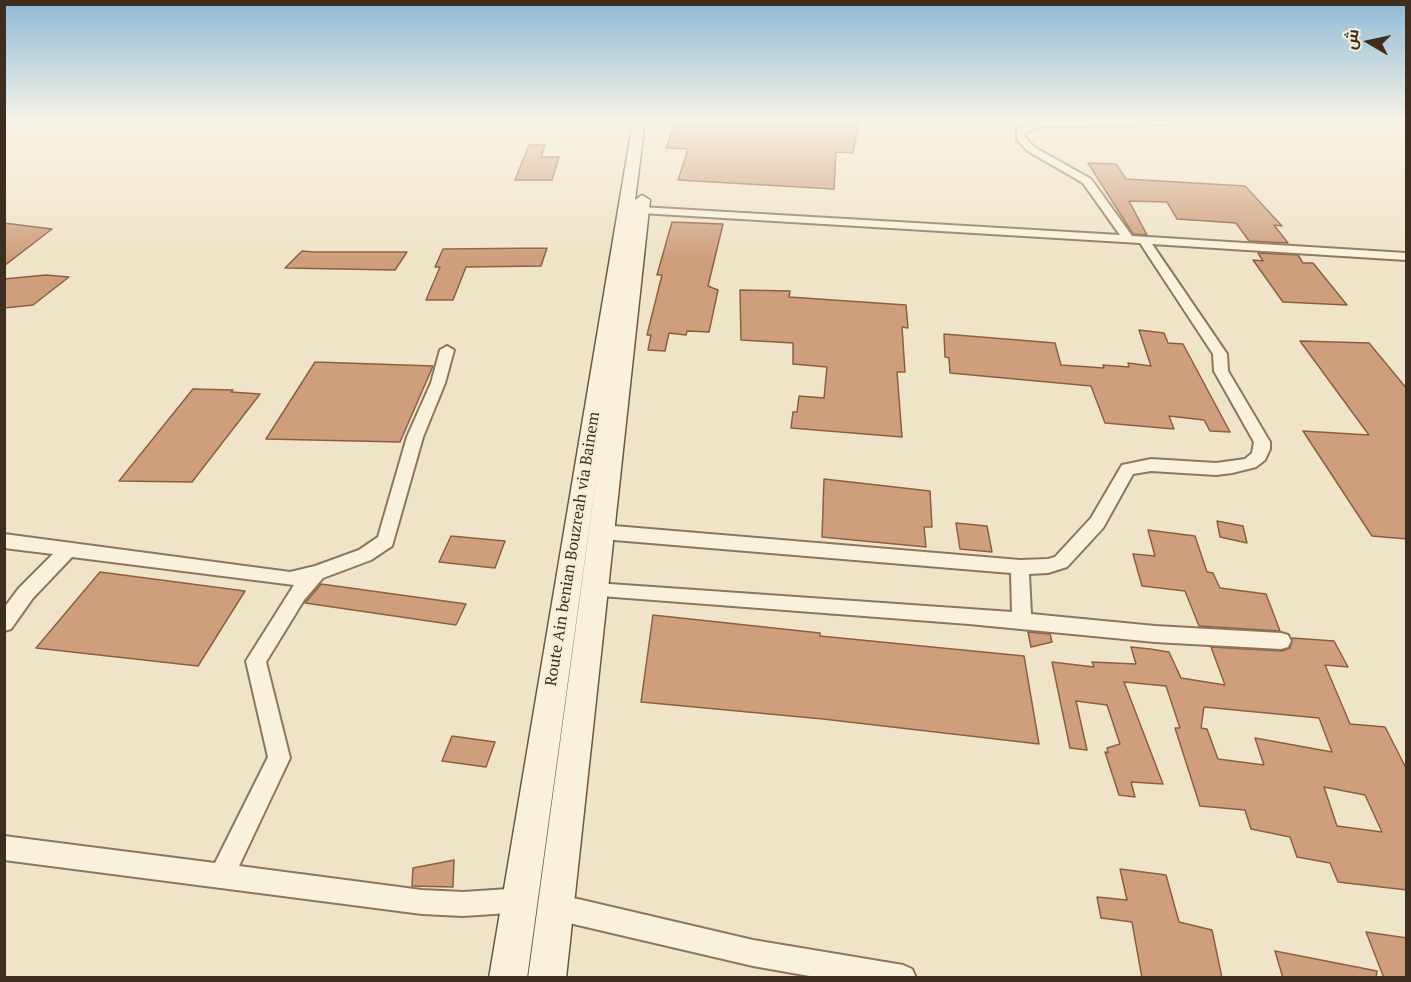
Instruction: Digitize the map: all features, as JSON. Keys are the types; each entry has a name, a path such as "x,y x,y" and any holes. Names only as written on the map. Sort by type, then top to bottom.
{"main road":[{"name":"Route Ain benian Bouzreah via Bainem","path":"508,978 632,167"},
{"name":"Route Ain benian Bouzreah via Bainem","path":"547,978 646,167"}],"street":[{"path":"602,532 1020,567 1048,566 1061,562 1097,523 1124,474 1132,466 1232,467 1250,463 1259,456 1262,442 1221,371 1220,354 1138,242 1087,181 1063,167"},
{"path":"642,210 1138,242 1407,256"},
{"path":"4,541 290,579 317,573 365,555 386,541 415,437 438,383 447,350"},
{"path":"4,623 26,593 69,549"},
{"path":"1020,567 1022,621"},
{"path":"222,876 279,758 261,691 256,662 297,595 317,573"},
{"path":"595,590 1022,621 1155,634 1281,641"},
{"path":"4,848 422,902 463,904 520,899 753,953 903,978"}],"building":[{"path":"520,167 556,167 552,180 515,180"},
{"path":"682,167 835,167 834,189 678,180"},
{"path":"1090,167 1118,167 1126,179 1245,186 1282,226 1274,225 1288,243 1249,241 1236,223 1177,219 1167,202 1129,201 1147,235 1133,234"},
{"path":"672,222 723,224 708,286 718,290 709,332 687,331 686,335 669,333 665,351 648,350 651,335 647,335 662,275 657,275"},
{"path":"4,223 52,229 4,266"},
{"path":"547,248 541,266 466,267 453,300 426,300 440,267 435,267 443,249"},
{"path":"302,251 407,252 395,270 285,268"},
{"path":"1258,253 1298,255 1303,263 1313,263 1347,305 1283,302 1253,260 1263,261"},
{"path":"46,275 69,277 33,305 4,308 4,279"},
{"path":"740,290 790,291 789,297 906,305 908,328 902,327 905,372 897,372 902,437 791,428 793,412 797,412 799,396 824,398 827,367 793,364 793,343 741,340"},
{"path":"1139,330 1164,333 1168,343 1183,344 1230,432 1210,431 1204,420 1169,416 1174,429 1105,423 1091,386 950,373 949,358 945,357 944,334 1055,343 1061,365 1104,368 1103,365 1129,367 1128,363 1151,366"},
{"path":"1300,341 1369,343 1407,389 1407,539 1372,536 1303,431 1369,435"},
{"path":"315,362 433,366 400,442 266,439"},
{"path":"193,389 233,390 231,392 260,394 192,482 119,481"},
{"path":"824,479 930,491 932,527 924,527 926,547 822,537"},
{"path":"1217,521 1243,526 1247,543 1220,537"},
{"path":"956,523 987,526 992,552 960,549"},
{"path":"1148,530 1195,536 1207,572 1213,573 1220,588 1266,594 1280,631 1199,626 1185,591 1142,586 1133,554 1155,556"},
{"path":"451,536 505,541 495,568 439,562"},
{"path":"100,572 245,591 198,666 36,648"},
{"path":"321,584 466,604 456,625 305,603"},
{"path":"653,615 820,633 820,636 1024,656 1039,744 823,719 641,702"},
{"path":"1028,632 1050,634 1052,642 1031,647"},
{"path":"1292,638 1334,641 1348,667 1325,665 1350,724 1385,727 1407,770 1407,890 1338,882 1330,863 1297,857 1290,837 1251,829 1245,810 1200,806 1175,728 1180,728 1166,686 1124,682 1163,784 1131,782 1135,797 1119,795 1105,752 1108,753 1107,748 1120,744 1107,705 1076,701 1087,750 1070,748 1052,662 1094,667 1092,662 1136,664 1131,647 1150,649 1169,652 1181,678 1225,685 1211,647 1282,651 1290,648","holes":["1204,707 1319,718 1332,752 1255,738 1264,765 1218,759 1207,729 1201,728","1324,787 1365,795 1382,832 1337,826"]},
{"path":"452,736 495,742 486,767 442,761"},
{"path":"454,860 453,887 412,886 413,868"},
{"path":"1120,869 1166,875 1179,922 1212,930 1222,978 1142,978 1132,922 1101,918 1097,897 1127,900"},
{"path":"1366,932 1407,938 1407,978 1384,978"},
{"path":"1275,951 1377,971 1376,978 1283,978"}]}
